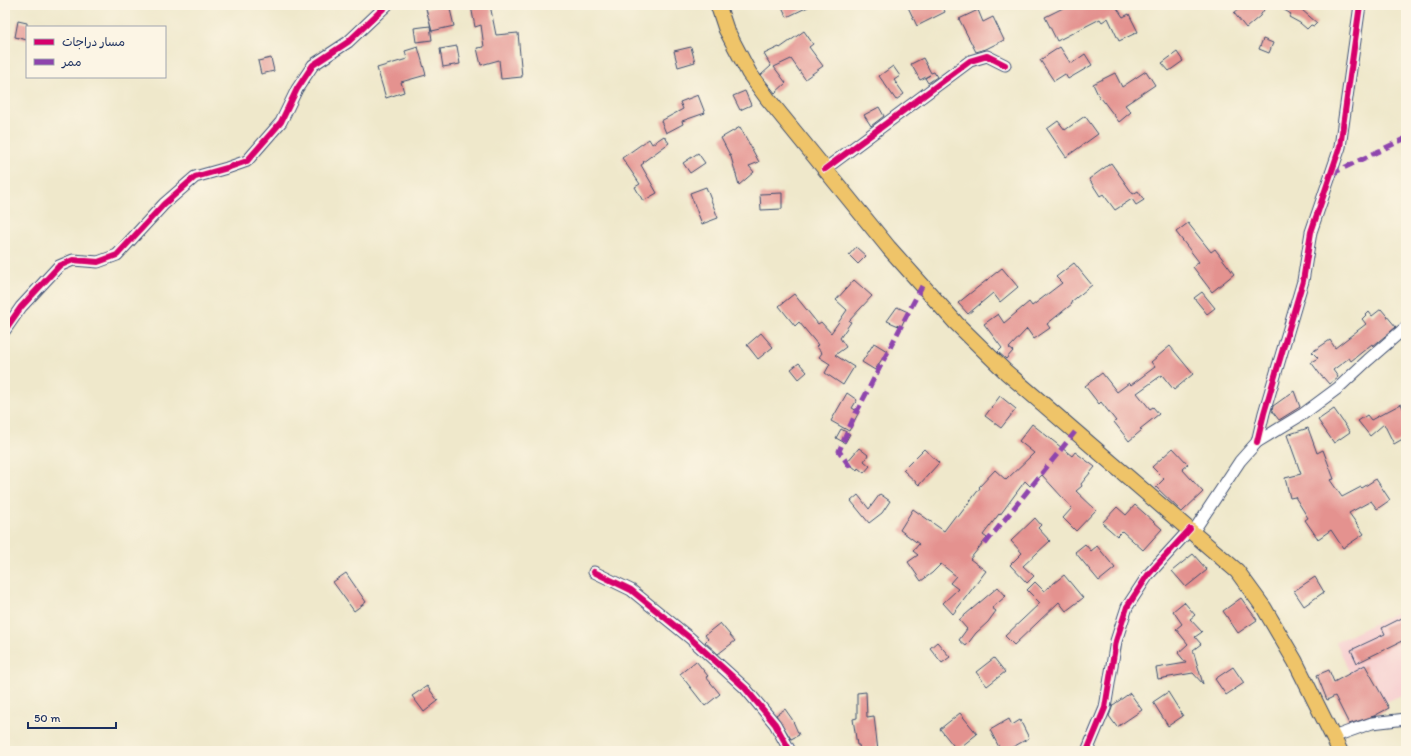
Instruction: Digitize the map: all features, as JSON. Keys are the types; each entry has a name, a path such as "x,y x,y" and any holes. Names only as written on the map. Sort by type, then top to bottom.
{"main road":[{"path":"718,5 726,30 749,73 889,248 956,324 1006,372 1237,571 1264,608 1295,661 1340,751"}],"street":[{"path":"5,330 21,307 59,266 73,260 98,262 117,255 164,204 195,177 247,161 281,122 297,89 313,65 348,42 387,5"},
{"path":"1257,442 1264,413 1303,281 1311,232 1340,147 1360,5"},
{"path":"825,169 970,61 986,56 1005,65"},
{"path":"1087,751 1105,708 1116,641 1127,607 1148,575 1191,531 1240,461 1257,442 1303,414 1338,388 1406,327"},
{"path":"594,572 631,590 690,638 745,688 775,724 790,751"},
{"path":"1333,737 1372,723 1406,719"}],"shaded area":[{"path":"1406,608 1406,693 1366,711 1336,642"}],"building":[{"path":"449,5 454,26 432,31 426,9"},
{"path":"490,5 496,35 518,33 522,77 501,79 499,60 481,65 477,48 484,47 481,25 475,27 471,6"},
{"path":"781,5 812,5 787,17"},
{"path":"907,5 942,5 945,12 917,26"},
{"path":"1069,5 1115,5 1123,17 1129,14 1138,32 1119,41 1108,18 1102,22 1100,19 1057,41 1045,17"},
{"path":"1244,5 1267,5 1260,16 1246,28 1234,13"},
{"path":"1276,5 1305,5 1302,10 1317,23 1314,26 1311,25 1307,29 1289,17 1291,14"},
{"path":"978,10 983,22 993,17 1004,40 976,52 959,19"},
{"path":"18,21 27,23 26,40 15,37"},
{"path":"430,26 432,40 416,42 414,28"},
{"path":"804,31 813,44 809,47 823,66 805,79 791,59 774,67 786,83 775,93 761,75 771,66 764,54 779,47 780,48"},
{"path":"1263,39 1273,43 1269,53 1259,49"},
{"path":"457,46 460,64 443,67 440,49"},
{"path":"418,47 426,75 401,82 404,92 386,98 377,68 407,59 405,51"},
{"path":"691,47 695,62 678,67 674,51"},
{"path":"1060,47 1071,64 1085,54 1092,65 1068,79 1065,74 1054,81 1040,60"},
{"path":"1177,52 1183,61 1169,71 1162,63"},
{"path":"271,58 274,71 261,74 258,61"},
{"path":"923,58 931,73 934,72 937,77 928,83 925,78 930,75 920,80 911,64"},
{"path":"893,66 900,76 894,80 904,94 896,100 879,76"},
{"path":"1146,71 1155,85 1125,105 1131,112 1119,122 1101,98 1100,99 1093,84 1115,73 1122,87"},
{"path":"745,91 751,105 740,110 733,96"},
{"path":"698,95 705,113 682,121 683,124 666,133 661,121 683,109 680,102"},
{"path":"879,107 884,116 871,126 864,115"},
{"path":"1085,116 1098,134 1066,157 1047,129 1058,121 1065,130"},
{"path":"740,127 759,162 749,166 754,172 739,185 731,157 721,138"},
{"path":"664,136 669,143 641,165 657,193 643,201 635,187 640,184 622,158 649,139 652,144"},
{"path":"698,153 705,163 690,173 683,163"},
{"path":"1111,163 1133,194 1138,191 1144,200 1136,205 1132,199 1115,210 1103,194 1100,196 1089,179"},
{"path":"706,187 718,218 702,224 690,193"},
{"path":"782,193 782,209 761,210 760,194"},
{"path":"1188,223 1211,252 1215,249 1234,274 1212,292 1193,267 1199,262 1176,232"},
{"path":"856,247 866,256 858,264 849,255"},
{"path":"1074,263 1092,285 1071,302 1072,304 1047,324 1050,328 1034,339 1027,329 1009,348 1013,351 1006,359 998,352 1002,348 984,324 998,314 1004,323 1029,302 1032,306 1062,283 1056,277"},
{"path":"1002,268 1018,287 1000,302 993,293 968,314 958,303"},
{"path":"854,280 872,296 849,321 851,322 840,338 846,347 835,355 854,367 843,385 825,373 830,364 819,357 822,353 816,346 818,345 799,322 795,326 779,306 794,294 818,324 821,322 831,333 847,310 836,300"},
{"path":"1202,292 1215,308 1207,314 1194,298"},
{"path":"897,307 908,312 901,327 887,321"},
{"path":"1381,309 1396,327 1373,346 1372,344 1351,361 1349,358 1333,370 1338,377 1329,384 1311,362 1318,358 1312,352 1330,340 1335,348 1366,324 1362,319 1369,312 1372,316"},
{"path":"761,333 773,347 758,359 747,345"},
{"path":"874,343 887,351 875,370 862,362"},
{"path":"1170,346 1193,374 1174,390 1162,375 1137,393 1150,409 1153,407 1159,414 1140,429 1142,430 1129,441 1101,402 1099,404 1085,386 1102,373 1117,392 1129,383 1131,385 1155,367 1151,362"},
{"path":"799,363 807,372 799,379 791,369"},
{"path":"1294,391 1300,407 1279,420 1272,411 1273,406"},
{"path":"847,393 857,400 852,408 859,412 849,431 831,421"},
{"path":"1000,396 1016,409 1001,428 985,416"},
{"path":"1401,404 1406,414 1406,437 1394,444 1384,424 1370,436 1358,421 1367,415 1371,420"},
{"path":"1334,409 1350,432 1334,443 1318,420"},
{"path":"1032,424 1072,456 1075,452 1095,467 1081,484 1082,486 1076,491 1096,510 1076,531 1063,518 1072,508 1042,475 1030,486 1025,481 983,535 987,538 970,559 986,571 953,614 943,603 958,589 950,583 956,576 941,564 921,581 908,562 918,555 913,551 919,544 900,530 913,509 944,531 956,515 958,517 980,488 979,487 995,470 1006,480 1034,453 1019,441"},
{"path":"1308,428 1317,453 1323,450 1334,479 1330,480 1342,497 1361,487 1362,488 1376,479 1390,500 1377,509 1371,501 1349,513 1364,534 1343,548 1331,530 1318,539 1305,520 1308,518 1295,497 1290,498 1285,478 1301,474 1287,435"},
{"path":"841,429 850,434 845,443 836,438"},
{"path":"859,448 868,455 864,461 870,466 864,473 858,468 857,470 847,462"},
{"path":"1173,448 1188,464 1182,469 1203,492 1182,512 1156,487 1164,479 1152,467"},
{"path":"924,449 939,463 919,485 903,470"},
{"path":"880,494 890,501 882,513 869,523 851,501 858,495 869,509"},
{"path":"1135,505 1162,529 1143,550 1122,531 1117,536 1102,523 1117,507 1126,515"},
{"path":"1035,518 1041,525 1038,528 1050,541 1023,566 1034,576 1027,583 1010,565 1022,553 1011,541"},
{"path":"1085,544 1091,551 1097,546 1115,568 1099,581 1075,552"},
{"path":"1193,554 1207,570 1186,587 1172,571"},
{"path":"346,573 366,602 354,611 333,582"},
{"path":"1064,575 1083,598 1066,611 1059,602 1014,645 1005,636 1040,603 1027,590 1035,582 1044,591"},
{"path":"1315,577 1324,592 1304,606 1294,591"},
{"path":"998,587 1006,596 992,608 996,611 966,646 959,640 967,629 959,620"},
{"path":"1241,598 1257,620 1238,633 1223,611"},
{"path":"1184,602 1195,615 1190,619 1202,632 1195,637 1201,644 1193,650 1203,684 1193,673 1158,679 1156,668 1186,663 1178,653 1188,644 1176,629 1182,624 1173,611"},
{"path":"1406,616 1406,639 1357,663 1351,650 1385,634 1382,628"},
{"path":"720,623 735,641 718,654 705,642 708,639 705,635"},
{"path":"937,642 950,657 942,663 930,648"},
{"path":"994,658 1005,672 987,686 976,672"},
{"path":"696,661 708,676 706,677 720,694 705,706 680,674"},
{"path":"1365,665 1389,708 1374,716 1349,724 1335,696 1327,700 1317,675 1329,670 1334,682"},
{"path":"1233,667 1244,683 1226,695 1215,679"},
{"path":"427,686 438,701 424,712 412,696"},
{"path":"866,692 867,717 874,716 878,751 860,751 859,745 857,745 853,719 857,718 857,693"},
{"path":"1168,692 1183,716 1168,726 1153,702"},
{"path":"1130,693 1142,710 1117,727 1109,716 1113,705"},
{"path":"785,709 792,719 799,735 791,739 776,715"},
{"path":"960,713 977,734 957,750 940,729"},
{"path":"1009,719 1012,725 1020,720 1029,738 1006,751 1001,751 990,730"}],"marked path":[{"path":"1331,174 1406,138"},
{"path":"850,467 839,451 854,417 922,286"},
{"path":"985,544 1075,432"}],"cycle path":[{"path":"5,330 21,307 59,266 73,260 98,262 117,255 164,204 195,177 247,161 281,122 297,89 313,65 348,42 387,5"},
{"path":"1257,442 1264,413 1303,281 1311,232 1340,147 1360,5"},
{"path":"825,169 970,61 987,56 1005,65"},
{"path":"1087,751 1105,708 1116,641 1127,607 1148,575 1190,529"},
{"path":"594,572 631,590 690,638 745,688 775,724 790,751"}]}
